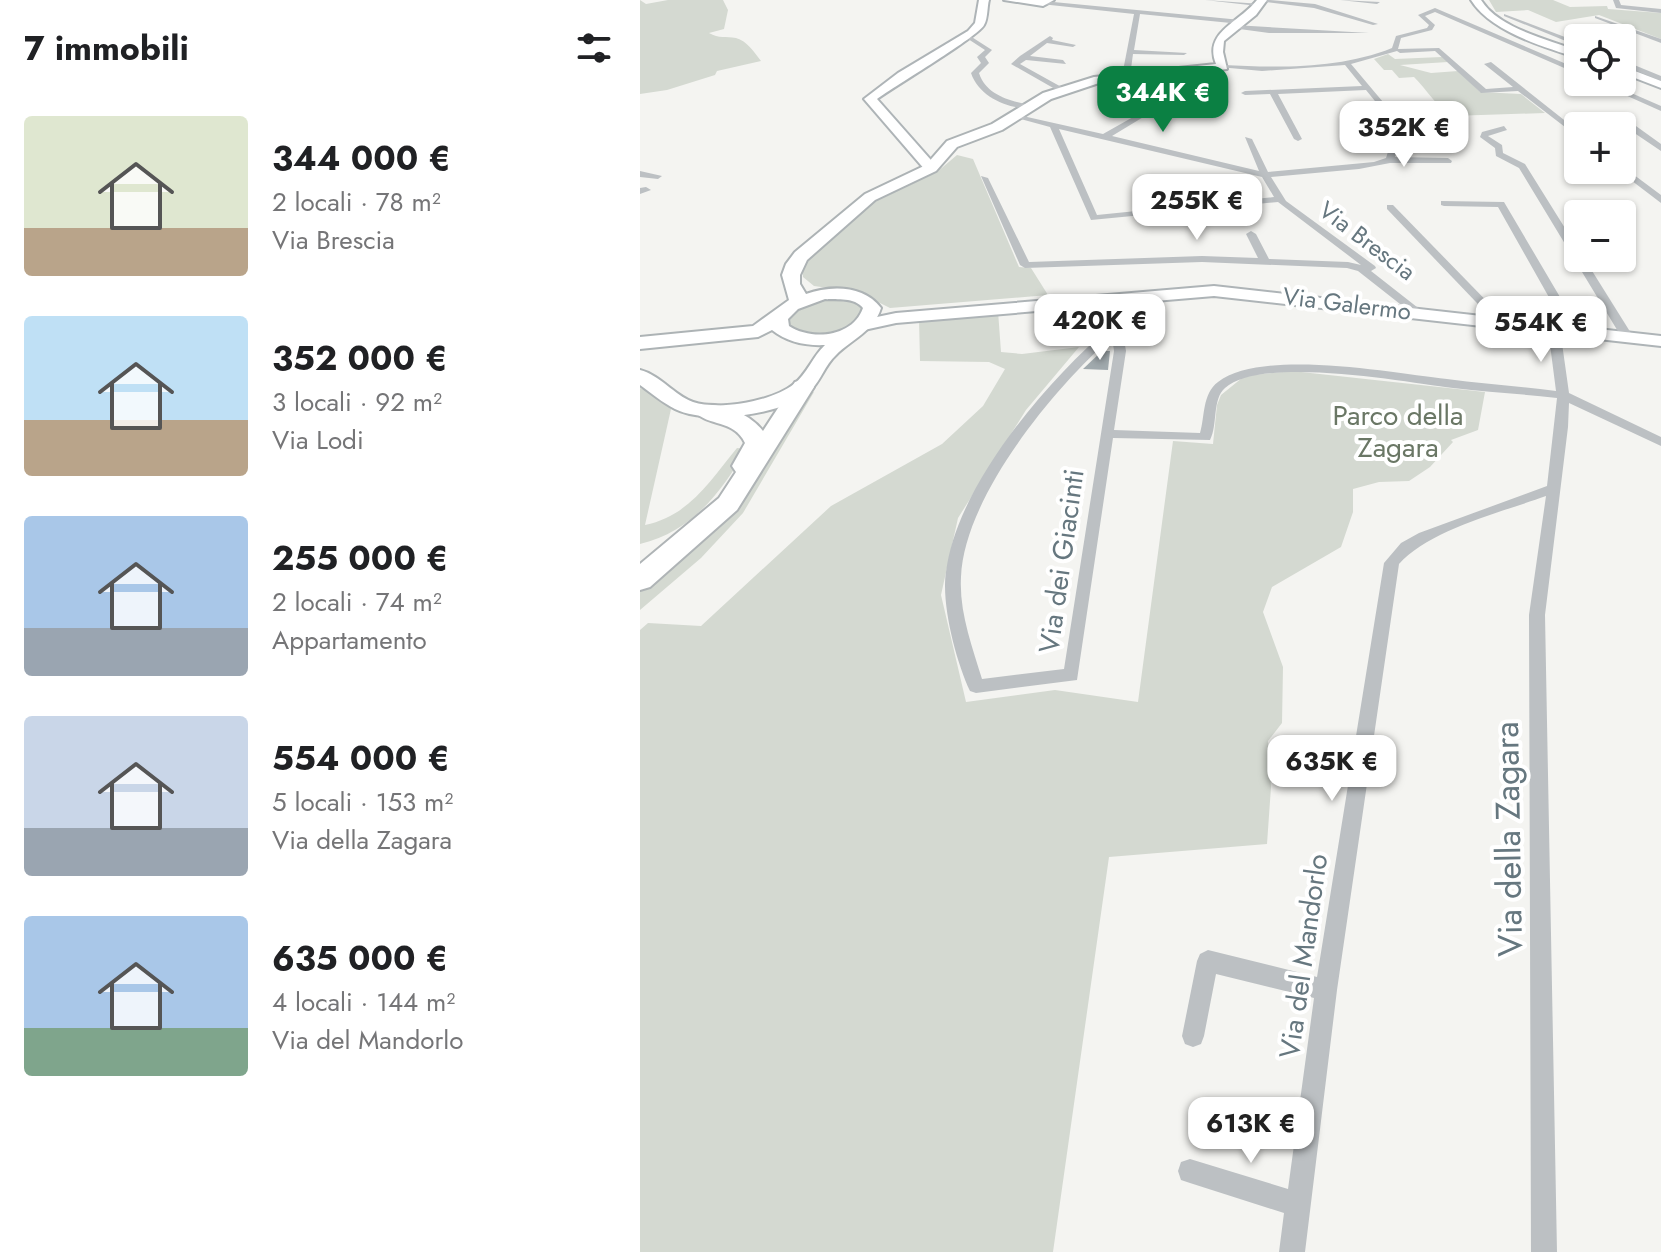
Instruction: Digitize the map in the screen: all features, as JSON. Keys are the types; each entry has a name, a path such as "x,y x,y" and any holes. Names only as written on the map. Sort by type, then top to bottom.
{"highway":[{"path":"640,580 728,504 803,387"},
{"path":"640,551 667,542 698,523 722,499 756,448 756,438 740,421 706,411"}],"main road":[{"path":"797,302 799,297 791,284 791,275 797,260 863,202 931,168 952,144 993,129 1027,107 1062,91 1126,76 1223,67 1217,45 1260,2"},
{"path":"640,376 676,403 706,411 759,406 803,387 825,355 861,322 861,297 806,288 791,275"},
{"path":"640,343 758,331 797,302 830,293"},
{"path":"779,318 782,331 795,338 821,340 861,322"}],"street":[{"path":"931,168 870,99 902,75 967,36 980,24 984,0"},
{"path":"1009,0 1269,31 1366,33"},
{"path":"1119,0 1143,6 1137,13 1126,76"},
{"path":"1208,0 1277,1 1315,6 1375,24"},
{"path":"1343,0 1377,1 1375,15"},
{"path":"1476,0 1481,10 1490,17 1564,41"},
{"path":"1484,0 1487,8 1500,18 1555,40"},
{"path":"1617,4 1661,11"},
{"path":"1125,12 1132,5"},
{"path":"1223,67 1347,63 1391,52 1396,48 1398,37 1430,29 1432,25 1421,15 1435,10 1564,66"},
{"path":"1506,15 1564,45"},
{"path":"1597,17 1661,41"},
{"path":"967,36 989,50 981,57 985,63 975,73 976,80 1003,103 1027,107"},
{"path":"1062,91 1015,64 1048,40 1073,45"},
{"path":"1400,51 1437,49 1484,91 1520,89"},
{"path":"1130,52 1184,53"},
{"path":"1022,57 1063,62"},
{"path":"1347,63 1400,127 1390,160"},
{"path":"1488,64 1564,119"},
{"path":"1636,68 1661,64"},
{"path":"1636,72 1661,79"},
{"path":"1636,74 1661,87"},
{"path":"1245,93 1368,88"},
{"path":"1273,92 1298,139"},
{"path":"1632,96 1661,109"},
{"path":"1105,137 1142,114"},
{"path":"1014,116 1265,175 1365,166 1390,160 1448,161"},
{"path":"1053,125 1094,218 1280,199"},
{"path":"1504,128 1484,137 1499,147 1499,154 1522,166 1564,234"},
{"path":"1636,130 1661,148"},
{"name":"Via Brescia","path":"1248,139 1280,199 1423,314"},
{"path":"640,174 658,176"},
{"path":"984,178 1025,265 1202,259 1348,265 1362,269 1423,314"},
{"path":"1636,180 1661,200"},
{"path":"1444,203 1501,204 1574,331"},
{"path":"1390,207 1502,323"},
{"path":"1251,234 1265,261"},
{"path":"1587,272 1628,338"},
{"name":"Via Galermo","path":"861,322 1203,291 1238,292 1661,341"},
{"name":"Via dei Giacinti","path":"1116,328 1087,350 1028,421 964,526 953,572 953,594 976,686 1071,675 1120,351 1116,328 1119,298"},
{"path":"1554,329 1563,395"},
{"path":"1106,434 1205,437 1210,404 1220,386 1239,374 1262,368 1298,367 1563,395 1661,442"},
{"name":"Via della Zagara","path":"1544,1252 1537,615 1566,422 1563,395"},
{"path":"1566,422 1578,402"},
{"path":"1566,422 1596,411"},
{"name":"Via del Mandorlo","path":"1292,1252 1326,990 1392,563 1406,547 1424,536 1554,488"},
{"path":"1193,1036 1208,961 1326,990"},
{"path":"1190,1171 1298,1205"}],"green space":[{"path":"640,0 646,4 668,0 723,0 728,10 724,29 709,33 740,39 761,61 717,71 715,75 667,90 640,94"},
{"path":"1489,0 1553,0 1570,7 1607,6 1608,9 1661,13 1661,39 1636,29 1636,24 1622,24 1599,15 1556,22 1528,10 1496,12"},
{"path":"1388,54 1395,59 1442,57 1448,62 1400,65 1431,73 1458,71 1480,92 1521,94 1545,113 1451,116 1414,77 1399,78 1392,70 1384,70 1374,59"},
{"path":"957,155 973,159 1019,267 1031,268 1048,295 890,308 858,292 814,286 803,277 802,268 806,262 872,203 937,172"},
{"path":"824,297 853,299 864,306 861,322 835,335 796,335 783,319 784,316"},
{"name":"Parco della Zagara","path":"998,311 1001,352 1022,354 1079,347 1026,410 958,518 941,595 966,702 1055,690 1138,702 1173,441 1213,444 1221,395 1242,378 1292,371 1485,392 1478,430 1451,440 1453,442 1430,467 1409,481 1379,482 1353,489 1353,512 1341,547 1272,587 1263,612 1283,667 1282,723 1268,741 1271,787 1267,844 1109,857 1053,1252 640,1252 640,630 648,623 701,626 831,506 942,444 983,406 1005,369 989,362 920,361 919,319"},
{"path":"640,388 654,394 671,409 645,525 674,514 697,496 737,448 747,449 715,495 690,520 659,538 640,544"},
{"path":"814,392 743,513 701,558 640,610 640,591 744,499 807,393"}],"building":[{"path":"1102,351 1110,351 1108,370 1083,369"}]}
